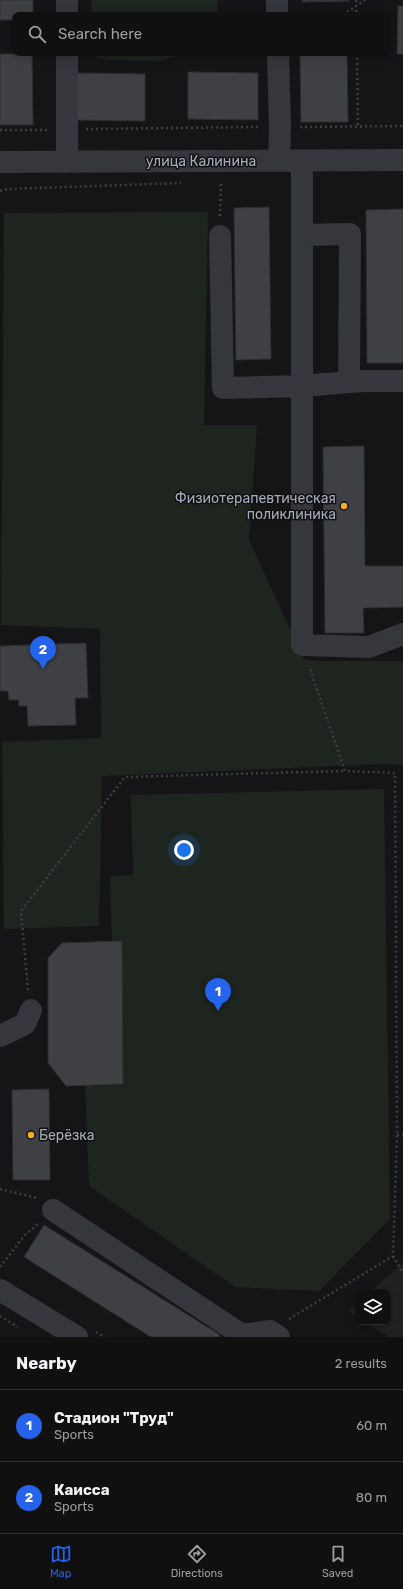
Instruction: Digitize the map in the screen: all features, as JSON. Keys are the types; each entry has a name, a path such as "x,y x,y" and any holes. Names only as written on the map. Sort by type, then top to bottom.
{"street":[{"path":"67,0 67,12"},
{"path":"277,0 277,12"},
{"path":"67,56 67,162"},
{"path":"278,56 280,127 279,161"},
{"name":"улица Калинина","path":"0,162 403,160"},
{"path":"302,161 302,645 369,647 403,634"},
{"path":"302,235 350,234 349,382"},
{"path":"220,236 223,388 403,381"},
{"path":"0,1036 25,1024 31,1010"},
{"path":"53,1210 242,1336 275,1334"},
{"path":"0,1290 77,1337"}],"path":[{"path":"356,0 356,12"},
{"path":"347,12 365,0"},
{"path":"357,56 358,126"},
{"path":"66,129 403,126"},
{"path":"0,130 31,130"},
{"path":"220,236 221,182"},
{"path":"302,645 345,771"},
{"path":"31,1010 21,911 125,777 345,771 394,773 397,1135 393,1256 403,1273"},
{"path":"397,1135 403,1135"},
{"path":"0,1189 35,1196 53,1210 25,1235 0,1267"},
{"path":"275,1334 304,1308 393,1256"}],"shaded area":[{"path":"92,0 218,0 217,12 91,12"},
{"path":"176,56 158,61 110,60 96,57"},
{"path":"208,212 204,425 257,425 249,540 304,659 314,661 403,661 403,765 382,764 102,776 99,926 4,929 2,742 101,738 100,629 1,625 4,213"},
{"path":"384,789 390,1219 319,1291 235,1287 89,1186 85,1086 66,1086 48,1063 48,958 62,943 112,941 110,876 133,875 131,795"},
{"path":"403,1263 403,1337 389,1337 370,1325 391,1325 391,1289 373,1289"},
{"path":"355,1305 355,1315 348,1311"}],"building":[{"path":"0,0 33,0 33,12 12,12 12,20 0,20"},
{"path":"302,0 349,0 349,1 302,2"},
{"path":"398,6 403,6 403,54 397,54"},
{"path":"0,54 12,54 12,56 32,56 33,125 0,125"},
{"path":"300,56 347,56 348,122 301,122"},
{"path":"188,72 258,73 258,120 188,119"},
{"path":"75,73 145,74 145,121 75,120"},
{"path":"269,207 271,359 236,360 234,208"},
{"path":"403,209 403,363 367,363 366,210"},
{"name":"Физиотерапевтическая поликлиника","path":"364,446 365,566 403,566 403,607 363,608 364,633 325,633 323,447"},
{"path":"86,643 88,698 75,698 76,725 28,726 27,706 19,706 19,700 9,700 8,691 0,691 0,646"},
{"path":"122,941 123,1084 66,1086 48,1063 48,958 62,943"},
{"name":"Берёзка","path":"49,1089 50,1180 13,1180 12,1090"},
{"path":"44,1225 220,1335 219,1337 151,1337 24,1257"}],"place":[{"name":"Физиотерапевтическая поликлиника","path":"344,506"},
{"name":"Каисса","path":"43,669"},
{"name":"Стадион \"Труд\"","path":"218,1011"},
{"name":"Берёзка","path":"31,1135"}]}
